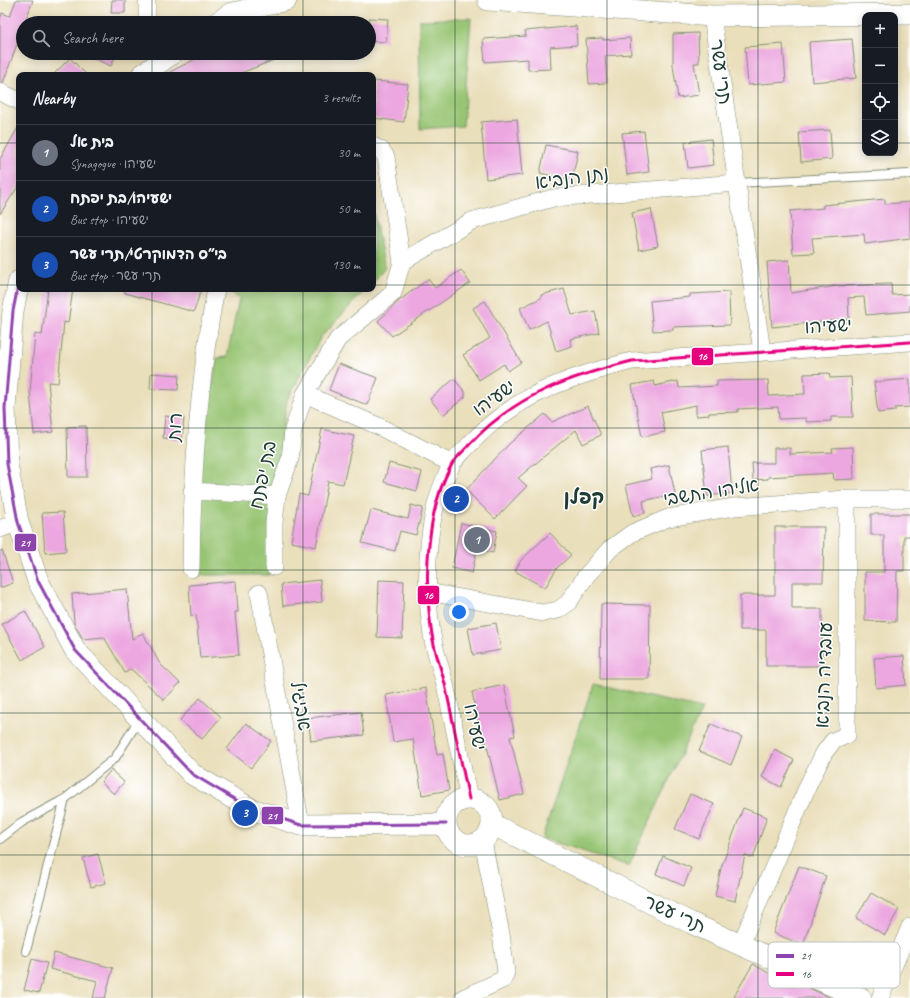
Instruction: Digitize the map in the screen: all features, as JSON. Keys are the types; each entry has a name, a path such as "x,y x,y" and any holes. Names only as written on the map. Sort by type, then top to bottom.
{"street":[{"path":"147,0 147,16"},
{"path":"227,16 286,0"},
{"name":"תרי עשר","path":"488,0 712,16 762,351"},
{"path":"712,16 910,14"},
{"path":"0,92 16,100"},
{"path":"376,148 381,150 386,157 402,262"},
{"name":"נתן הנביא","path":"402,262 472,222 553,198 737,183"},
{"name":"בת יפתח","path":"274,567 274,523 277,496 290,458 292,430 305,394 338,340 393,293 402,262"},
{"path":"17,292 13,311 2,408 7,464 9,526 75,650 140,717 192,774 251,810 301,825 446,824"},
{"name":"רות","path":"191,569 192,492 199,395 216,292"},
{"name":"ישעיהו","path":"469,799 431,629 426,575 433,520 440,489 452,464 482,431 519,403 556,384 590,371 632,360 910,342"},
{"path":"305,394 378,426 452,464"},
{"path":"192,492 277,496"},
{"name":"אליהו התשבי","path":"428,592 543,613 558,610 568,603 586,576 610,549 632,533 668,518 734,507 847,499 910,499"},
{"name":"עובדיה הנביא","path":"741,944 809,783 824,753 833,741 847,735 847,499"},
{"name":"אביגיל","path":"259,594 301,825"},
{"path":"463,998 504,979 506,972 487,832 488,809 482,803 469,799 454,804 449,810 446,824 448,832 459,843 474,844 487,832"},
{"name":"תרי עשר","path":"487,832 768,956"},
{"path":"900,951 910,927"},
{"name":"תרי עשר","path":"839,988 861,998"},
{"path":"880,998 884,988"}],"lane":[{"path":"737,183 910,174"},
{"path":"0,839 22,822 65,799 115,758 140,717"},
{"path":"26,951 65,799"}],"green space":[{"path":"471,18 463,126 420,129 419,20"},
{"path":"376,225 385,268 376,278"},
{"path":"363,292 321,337 287,400 273,490 269,575 195,575 200,463 217,358 227,357 239,299 232,293"},
{"path":"593,684 702,709 629,866 542,838"}],"building":[{"path":"16,0 33,0 27,16 16,16 16,47 3,83 0,82 0,20 2,13 10,16"},
{"path":"112,0 125,0 125,13 111,13"},
{"path":"376,18 388,19 386,42 376,41"},
{"path":"576,26 577,45 550,47 551,69 528,70 528,59 485,62 483,39 526,36 525,31"},
{"path":"698,33 699,63 694,63 699,95 678,98 673,65 673,34"},
{"path":"603,38 603,40 630,38 631,54 605,56 607,83 589,84 586,39"},
{"path":"852,39 856,78 812,82 809,42"},
{"path":"783,44 786,82 748,85 745,47"},
{"path":"68,60 72,60 84,72 56,72"},
{"path":"97,60 114,60 111,66"},
{"path":"193,60 274,60 244,72 170,72"},
{"path":"376,81 408,84 404,122 376,118"},
{"path":"517,119 522,175 486,179 481,122"},
{"path":"830,130 832,159 801,162 799,132"},
{"path":"16,131 16,190 0,214 0,159"},
{"path":"644,131 649,172 627,175 622,133"},
{"path":"711,139 714,165 688,168 685,142"},
{"path":"546,145 578,151 572,180 540,173"},
{"path":"885,199 885,204 910,202 910,238 865,244 864,234 812,238 814,253 793,254 790,211 823,208 823,205"},
{"path":"651,209 658,246 639,250 632,213"},
{"path":"789,260 791,293 837,286 891,284 892,295 910,294 910,311 866,315 864,297 848,298 849,319 772,327 767,262"},
{"path":"461,270 470,283 392,336 378,321 400,300 428,279 435,288"},
{"path":"564,289 572,315 595,311 599,333 570,339 572,346 556,351 547,321 529,330 520,308 541,298 541,295"},
{"path":"48,292 73,292 68,323 64,322 58,383 48,382 53,432 34,434 30,392 35,334 42,335"},
{"path":"125,292 200,292 194,312"},
{"path":"729,292 730,325 673,327 673,330 653,331 650,301 690,297 690,294"},
{"path":"485,301 521,362 508,371 504,364 479,380 463,355 490,338 473,308"},
{"path":"339,364 378,378 367,405 329,390"},
{"path":"151,373 179,375 178,390 150,389"},
{"path":"829,373 830,378 851,377 853,417 831,417 831,421 806,422 806,418 779,419 778,407 738,409 738,412 709,413 709,415 696,416 696,405 661,412 665,432 642,437 632,385 654,381 655,386 678,381 679,388 717,386 717,381 768,380 769,396 805,394 804,374"},
{"path":"454,379 465,392 465,397 443,415 430,399"},
{"path":"910,379 910,407 895,408 895,411 878,413 874,382"},
{"path":"588,406 601,435 583,444 576,430 518,478 527,486 495,519 466,490 509,444 545,414 552,422"},
{"path":"165,416 184,418 182,440 163,438"},
{"path":"86,426 87,477 68,477 67,427"},
{"path":"322,429 354,436 343,484 328,481 316,547 291,542 299,494 308,496"},
{"path":"728,447 732,493 707,496 702,450"},
{"path":"853,447 854,479 834,480 833,473 768,477 768,479 753,480 752,463 774,463 774,448 790,448 790,454 833,452 832,448"},
{"path":"389,463 422,472 417,491 384,482"},
{"path":"669,465 675,494 643,501 645,513 633,516 626,485 652,479 650,469"},
{"path":"411,505 423,508 416,535 400,531 395,551 362,543 371,510 408,519"},
{"path":"63,512 66,551 45,553 42,513"},
{"path":"871,514 910,514 910,536 904,536 904,571 897,571 896,622 865,621 865,572 884,572 884,535 871,535"},
{"path":"461,523 497,531 493,553 477,549 472,573 452,568"},
{"path":"775,527 824,527 823,582 792,582 792,609 822,609 822,666 766,666 766,630 740,630 740,595 775,595"},
{"path":"550,533 571,555 557,568 545,588 515,571 521,560"},
{"path":"2,550 13,583 0,588 0,551"},
{"path":"320,580 322,602 283,606 281,584"},
{"path":"379,580 404,581 402,638 377,637"},
{"path":"236,581 238,612 235,612 239,655 200,658 196,615 191,616 189,585"},
{"path":"127,589 132,639 143,633 160,664 180,683 164,700 131,669 125,673 104,637 83,639 74,623 72,594"},
{"path":"601,604 650,605 649,679 600,679"},
{"path":"25,611 45,647 22,660 2,624"},
{"path":"496,623 501,650 473,655 468,628"},
{"path":"904,656 906,685 876,688 874,658"},
{"path":"504,685 515,736 510,737 524,794 500,800 486,742 483,743 472,692"},
{"path":"426,688 437,755 443,754 449,790 422,795 413,739 393,742 386,695"},
{"path":"200,698 221,717 202,739 180,720"},
{"path":"361,712 364,735 311,741 308,718"},
{"path":"246,723 271,741 251,768 227,749"},
{"path":"711,724 742,737 731,765 699,751"},
{"path":"775,750 794,760 781,787 762,777"},
{"path":"111,770 124,782 114,794 101,782"},
{"path":"690,794 714,804 699,839 675,829"},
{"path":"743,808 767,817 753,858 745,855 735,901 715,896 721,868"},
{"path":"98,854 106,883 91,887 83,858"},
{"path":"663,856 691,868 684,886 656,874"},
{"path":"799,866 826,876 804,942 796,942 773,933"},
{"path":"871,893 899,909 885,935 856,918"},
{"path":"54,953 113,968 105,998 93,998 97,981 50,969"},
{"path":"32,959 47,963 39,993 24,990"},
{"path":"753,964 768,973 768,988 809,988 831,998 733,998"}],"transit line":[{"name":"21","path":"17,292 13,311 5,408 7,464 18,522 38,581 75,650 192,774 251,809 301,825 446,824"},
{"name":"16","path":"469,799 445,684 433,642 428,588 429,545 436,503 451,466 469,445 505,413 544,390 564,381 632,361 910,342"}],"place":[{"name":"ישעיהו/בת יפתח","path":"456,499"},
{"name":"בית אל","path":"477,540"},
{"name":"בי״ס הדמוקרטי/תרי עשר","path":"245,813"}],"district":[{"name":"קפלן","path":"584,497"}]}
